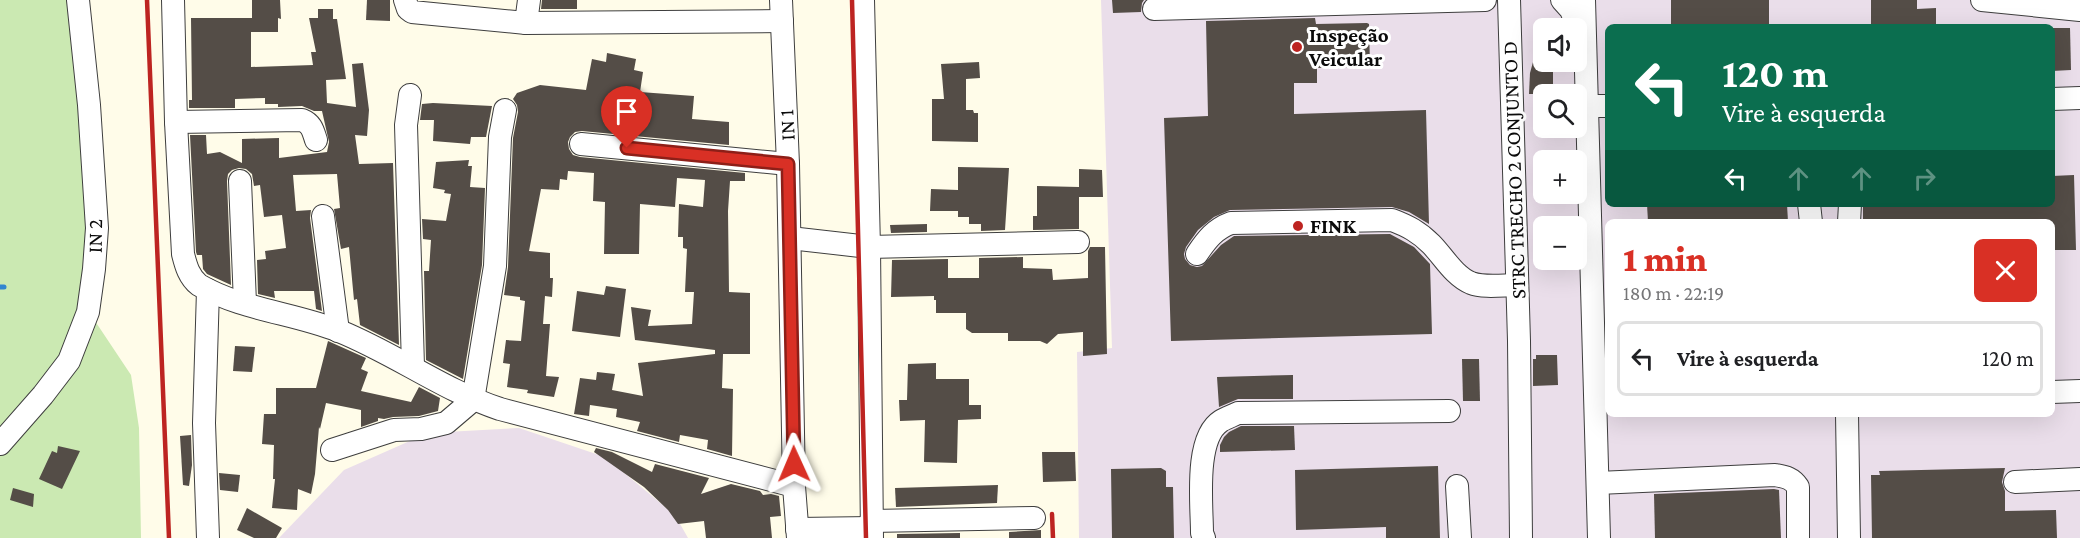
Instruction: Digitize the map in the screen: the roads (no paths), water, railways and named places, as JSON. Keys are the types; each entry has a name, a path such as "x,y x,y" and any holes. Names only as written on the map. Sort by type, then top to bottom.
{"street":[{"name":"IN 2","path":"0,444 69,361 88,312 97,228 89,105 78,0"},
{"path":"173,0 176,122 183,254 194,281 208,290 245,303 338,331 413,366 473,400 794,486"},
{"path":"405,0 408,9 412,12 526,23 746,10 782,10"},
{"path":"526,23 529,0"},
{"path":"863,0 872,529"},
{"path":"1154,9 1485,0"},
{"name":"STRC TRECHO 2 CONJUNTO D","path":"1509,0 1519,341 1521,538"},
{"path":"1562,0 1571,10 1574,18"},
{"path":"1584,0 1584,18"},
{"path":"1982,0 2080,10"},
{"name":"IN 1","path":"782,10 797,533"},
{"path":"1587,58 1597,106 1602,403 1598,483 1599,538"},
{"path":"410,95 406,125 413,366"},
{"path":"2055,99 2080,98"},
{"path":"332,450 394,430 421,429 446,423 473,400 495,266 500,137 506,110"},
{"path":"176,122 302,120 311,126 316,140"},
{"path":"581,144 788,164"},
{"path":"240,181 245,303"},
{"path":"323,216 338,331"},
{"path":"1197,254 1219,227 1232,223 1392,220 1411,227 1430,243 1459,275 1470,282 1482,285 1517,285"},
{"path":"790,238 869,247 1078,242"},
{"path":"208,290 204,423 208,538"},
{"path":"2055,392 2080,391"},
{"path":"1204,538 1202,533 1202,453 1208,437 1219,422 1238,413 1449,411"},
{"path":"1847,417 1849,538"},
{"path":"1598,483 1787,477 1793,480 1798,487 1798,538"},
{"path":"2014,482 2080,479"},
{"path":"1457,486 1460,538"},
{"path":"797,533 1034,518"}],"railway":[{"path":"147,0 169,538"},
{"path":"852,0 866,538"},
{"path":"1052,514 1053,538"}],"place":[{"name":"Inspeção Veicular","path":"1297,47"},
{"name":"FINK","path":"1298,226"}]}
